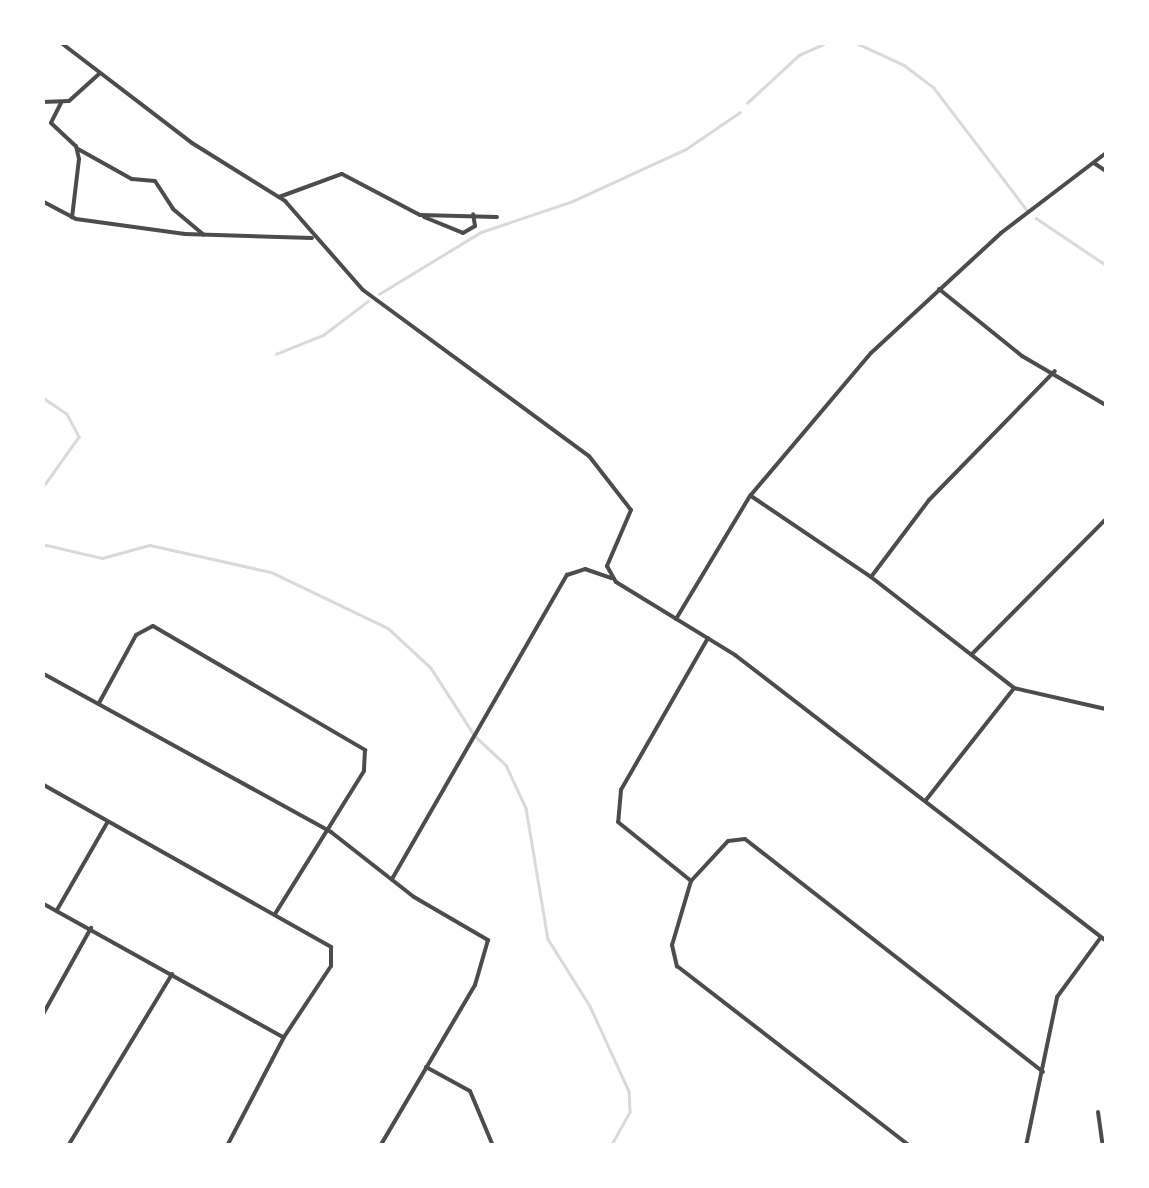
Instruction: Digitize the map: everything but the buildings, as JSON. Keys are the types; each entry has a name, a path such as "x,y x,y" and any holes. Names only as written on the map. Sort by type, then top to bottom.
{"street":[{"path":"60,42 99,74 279,197 312,238 371,296 588,456 631,510 606,566 611,578"},
{"path":"99,74 61,103 51,123 78,149 132,179 155,181 178,214 205,236"},
{"path":"42,102 61,103"},
{"path":"72,218 78,149"},
{"path":"676,619 750,496 862,363 938,289 1106,152"},
{"path":"1094,163 1106,171"},
{"path":"279,197 342,174 420,215 463,232 475,226 473,214"},
{"path":"42,202 72,218 205,236 312,238"},
{"path":"420,215 497,217"},
{"path":"938,289 1022,356 1055,372 1106,406"},
{"path":"871,577 929,500 1055,372"},
{"path":"750,496 871,577 1014,688 1106,709"},
{"path":"972,654 1106,519"},
{"path":"392,879 567,575 585,569 611,578 708,638 1104,939 1057,997 1026,1146"},
{"path":"99,704 140,630 153,626 365,750 364,771 330,832 275,914"},
{"path":"691,882 618,822 616,804 708,638"},
{"path":"42,673 330,832 392,879 476,930 491,947 380,1146"},
{"path":"926,800 1014,688"},
{"path":"42,784 324,940 334,956 284,1037 227,1146"},
{"path":"57,910 108,823"},
{"path":"910,1146 677,966 672,945 691,882 728,841 745,839 1043,1072"},
{"path":"42,903 284,1037"},
{"path":"42,1016 91,928"},
{"path":"68,1146 172,974"},
{"path":"426,1067 470,1091 493,1146"},
{"path":"1098,1112 1103,1146"}],"waterway":[{"path":"822,42 847,42"},
{"path":"854,42 904,65 934,88 1027,210"},
{"path":"747,103 799,55 824,44"},
{"path":"379,294 481,232 573,201 686,149 740,112"},
{"path":"1036,218 1106,265"},
{"path":"276,354 323,335 368,301"},
{"path":"42,397 67,414 79,437 42,489"},
{"path":"42,544 102,558 150,545 271,572 388,628 431,668 475,736 506,765 526,808 548,939 590,1006 629,1091 630,1112 611,1146"}]}
